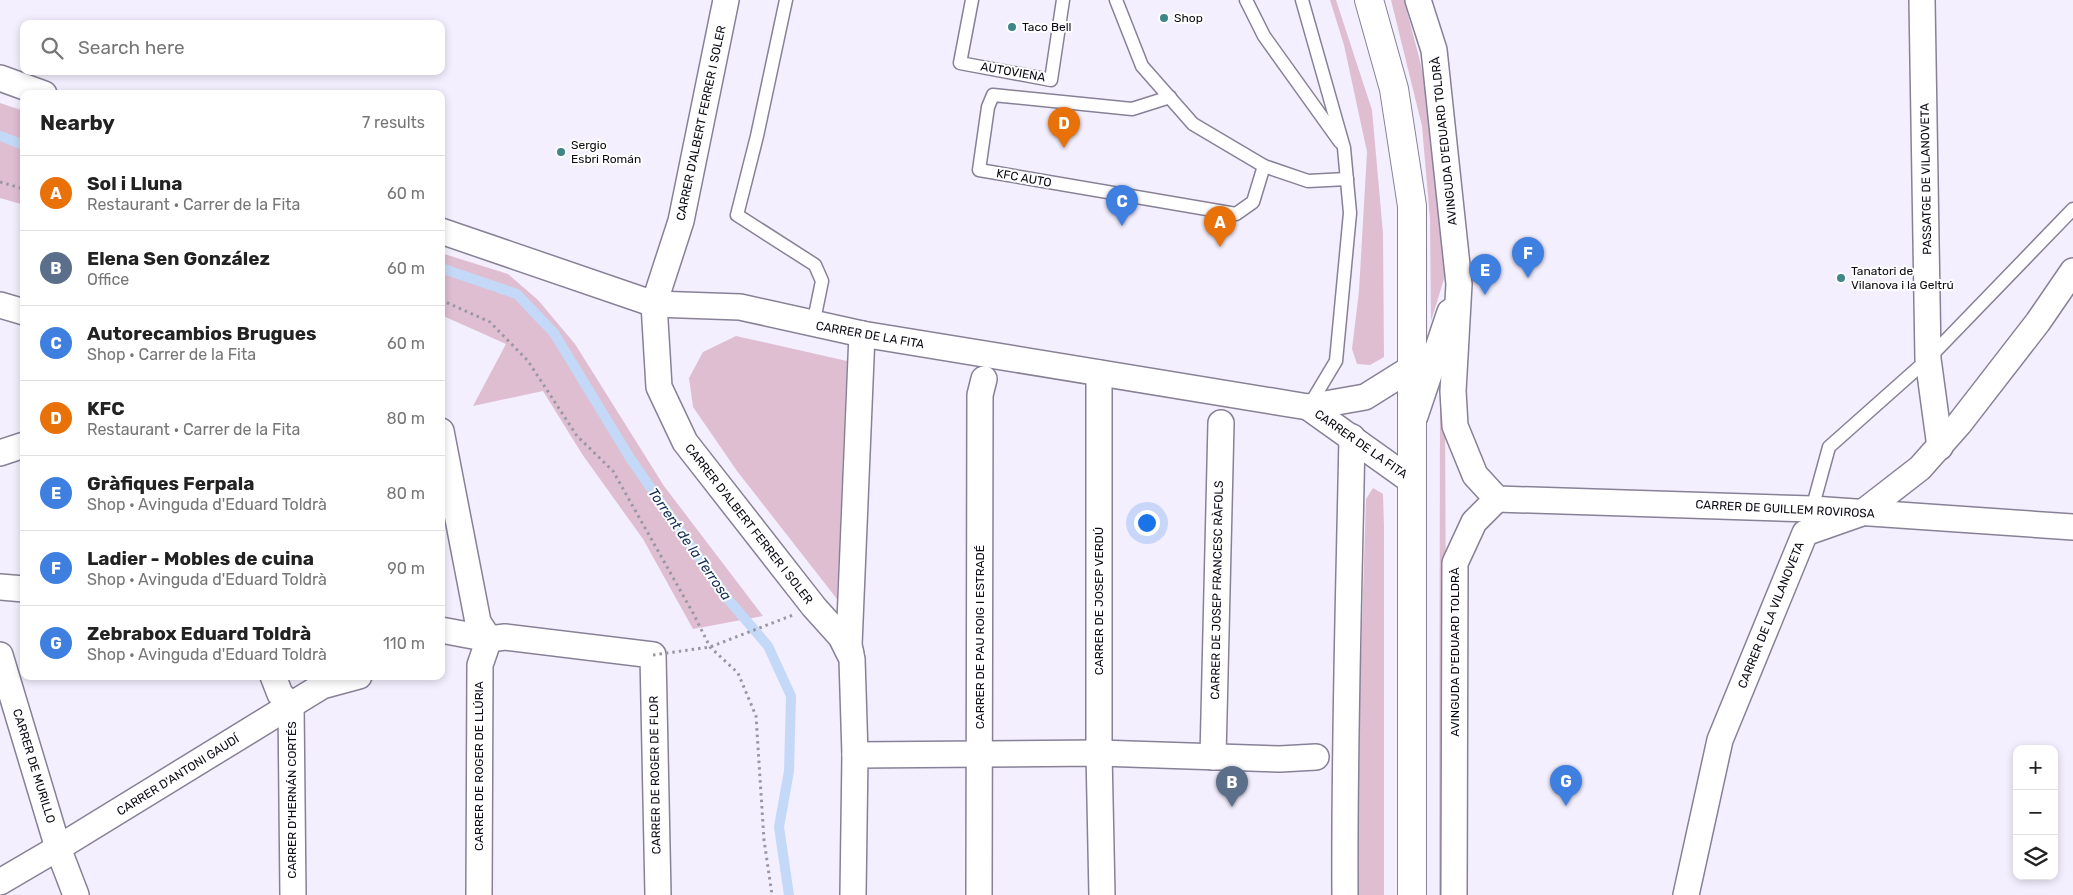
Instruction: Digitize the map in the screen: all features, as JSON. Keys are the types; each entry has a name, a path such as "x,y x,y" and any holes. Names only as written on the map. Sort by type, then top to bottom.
{"street":[{"name":"CARRER D'ALBERT FERRER I SOLER","path":"726,0 681,221 654,304 659,387 685,442 814,607 841,637 852,659"},
{"name":"AVINGUDA D'EDUARD TOLDRÀ","path":"1369,0 1394,89 1412,206 1414,367 1412,426 1412,895"},
{"name":"AVINGUDA D'EDUARD TOLDRÀ","path":"1418,0 1434,50 1459,284 1453,391 1455,426 1476,475 1497,498 1474,522 1455,563 1454,895"},
{"name":"PASSATGE DE VILANOVETA","path":"1922,0 1928,359 1940,447"},
{"path":"0,78 33,90"},
{"name":"CARRER DE LA FITA","path":"445,232 654,304 740,307 813,325 862,334 1308,407 1365,397 1414,367"},
{"name":"CARRER DE LA VILANOVETA","path":"1686,895 1720,740 1805,533 1862,513 1920,468 1940,447 2038,322 2073,271"},
{"name":"AVINGUDA D'EDUARD TOLDRÀ","path":"1412,426 1459,284"},
{"path":"0,305 20,311"},
{"name":"CARRER D'ALBERT FERRER I SOLER","path":"853,895 855,755 852,659 849,645 862,334"},
{"name":"CARRER DE JOSEP VERDÚ","path":"1099,373 1099,753 1102,895"},
{"name":"CARRER DE PAU ROIG I ESTRADÉ","path":"979,895 980,395 984,379"},
{"name":"CARRER DE LA FITA","path":"1308,407 1413,482"},
{"name":"CARRER DE JOSEP FRANCESC RÀFOLS","path":"1213,757 1221,424"},
{"path":"1345,895 1344,761 1352,507 1352,437"},
{"path":"0,453 20,446"},
{"path":"445,452 478,622 489,639"},
{"name":"CARRER DE GUILLEM ROVIROSA","path":"1497,498 1812,509 2073,528"},
{"path":"0,587 20,589"},
{"path":"445,631 489,639"},
{"path":"445,647 462,641 505,637 653,655"},
{"name":"CARRER DE ROGER DE LLÚRIA","path":"479,895 480,665 489,639"},
{"name":"CARRER DE MURILLO","path":"0,655 58,848 76,895"},
{"name":"CARRER DE ROGER DE FLOR","path":"653,655 658,895"},
{"path":"275,680 280,694 291,705"},
{"name":"CARRER D'ANTONI GAUDÍ","path":"0,882 322,686 344,680"},
{"name":"CARRER D'HERNÁN CORTÉS","path":"291,705 293,895"},
{"path":"855,755 1099,753 1280,759 1316,757"}],"lane":[{"path":"786,0 757,136 737,215 815,265 822,281 813,325"},
{"name":"AUTOVIENA","path":"972,0 960,63 1051,80 1063,0"},
{"path":"1116,0 1142,66 1193,124 1264,166 1308,181 1347,179"},
{"path":"1246,0 1264,36 1344,148"},
{"path":"1302,0 1344,148 1350,213 1336,360 1308,407"},
{"name":"KFC AUTO","path":"1170,98 1132,109 993,94 988,107 979,170 1236,214 1254,202 1264,166"},
{"path":"1812,509 1829,447 1928,359 2073,209"}],"path":[{"path":"0,182 20,188"},
{"path":"445,302 490,322 528,361 577,436 613,472 693,613 710,647 738,673 756,716 764,840 772,895"},
{"path":"653,655 710,647 793,615"}],"shaded area":[{"path":"1330,0 1336,0 1372,110 1383,233 1384,357 1370,365 1357,364 1352,349 1359,291 1367,152 1344,45"},
{"path":"1391,0 1404,0 1420,61 1437,147 1448,266 1431,321 1430,219 1422,126"},
{"path":"0,103 20,110 20,204 0,198"},
{"path":"445,254 508,274 538,300 575,344 664,486 763,616 693,629 643,539 582,454 543,391 473,406 506,344 445,317"},
{"path":"736,336 847,361 837,599 737,471 693,407 689,378 703,352"},
{"path":"1445,396 1447,895 1439,895 1440,400"},
{"path":"1373,488 1383,494 1384,527 1384,895 1357,895 1357,784 1366,499"}],"waterway":[{"name":"Torrent de la Terrosa","path":"0,136 20,144"},
{"name":"Torrent de la Terrosa","path":"445,269 517,294 554,333 630,458 727,598 768,646 791,696 789,771 779,827 789,895"}],"place":[{"name":"Shop","path":"1164,18"},
{"name":"Taco Bell","path":"1012,27"},
{"name":"KFC","path":"1064,148"},
{"name":"Sergio Esbri Román","path":"561,152"},
{"name":"Autorecambios Brugues","path":"1122,226"},
{"name":"Sol i Lluna","path":"1220,247"},
{"name":"Ladier - Mobles de cuina","path":"1528,278"},
{"name":"Tanatori de Vilanova i la Geltrú","path":"1841,278"},
{"name":"Gràfiques Ferpala","path":"1485,295"},
{"name":"Zebrabox Eduard Toldrà","path":"1566,806"},
{"name":"Elena Sen González","path":"1232,807"}]}
